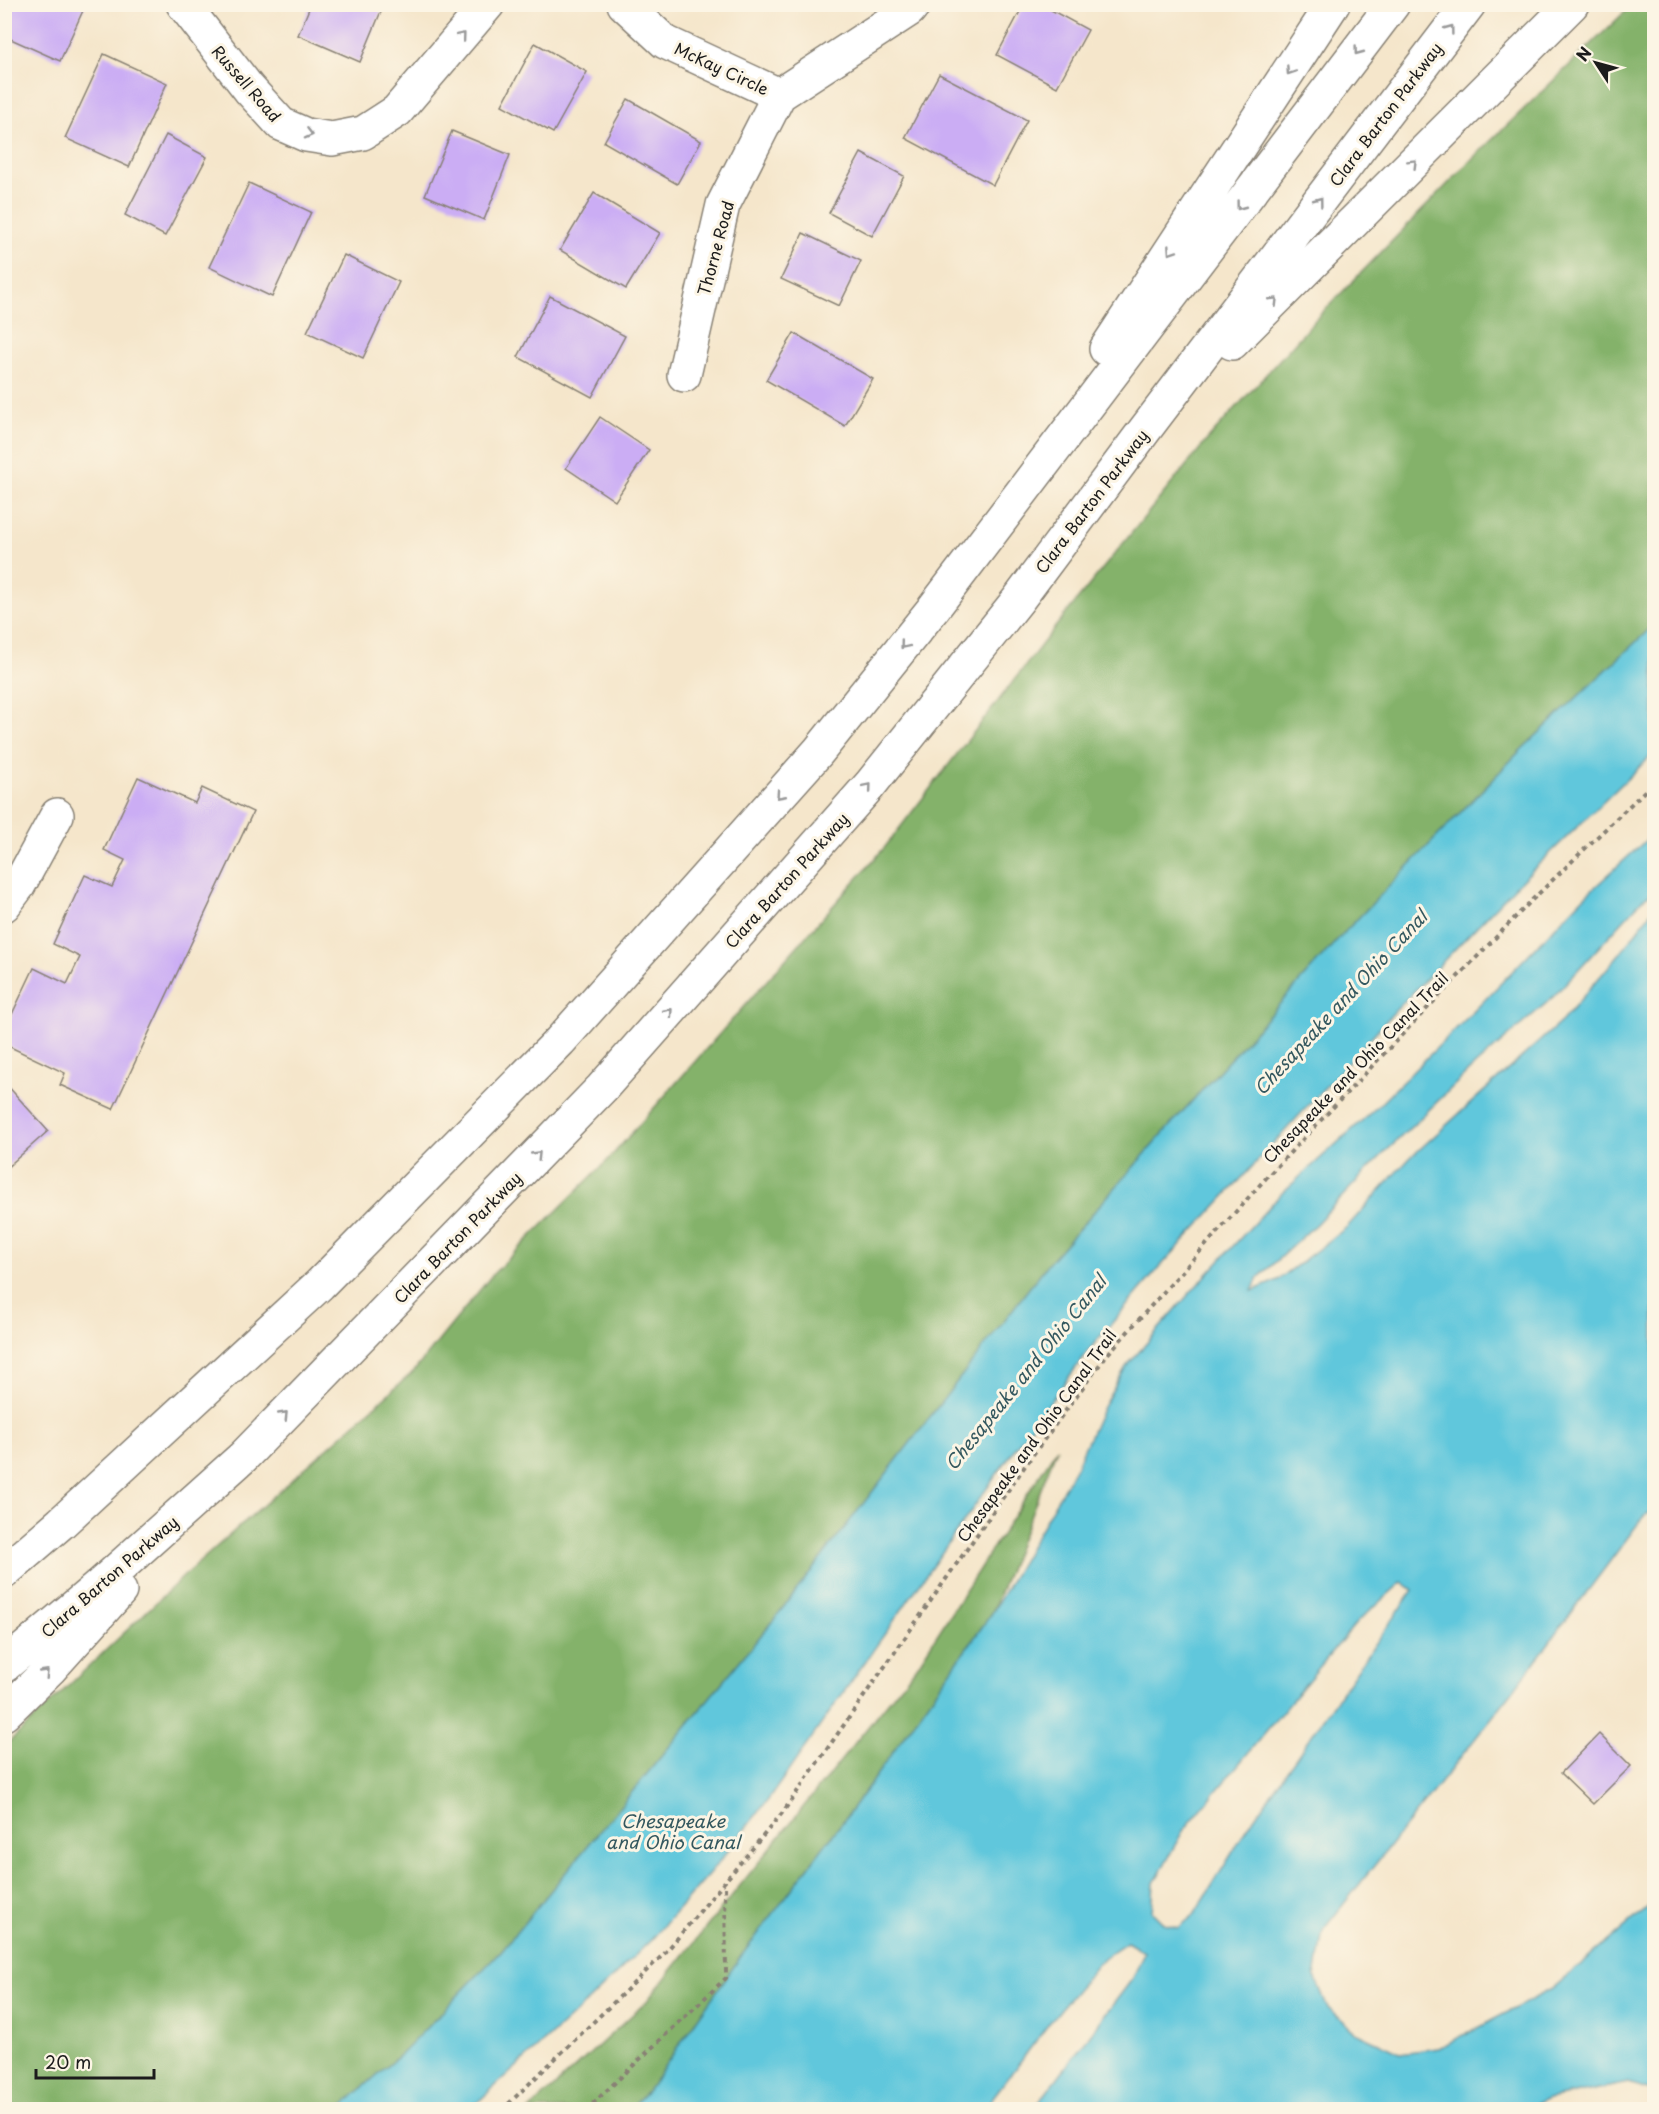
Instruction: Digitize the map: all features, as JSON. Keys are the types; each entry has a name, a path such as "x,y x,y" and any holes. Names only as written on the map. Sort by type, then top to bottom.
{"main road":[{"name":"Russell Road","path":"183,4 249,89 281,124 306,135 332,139 363,133 397,111 488,4"},
{"name":"McKay Circle","path":"624,4 665,42 779,94 909,10 914,4"},
{"path":"933,609 1333,4"},
{"path":"4,1572 61,1523 320,1284 560,1041 818,752 933,609 1393,4"},
{"name":"Clara Barton Parkway","path":"4,1666 100,1586 243,1457 602,1088 870,785 1018,600 1469,4"},
{"path":"1144,431 1572,4"},
{"name":"Thorne Road","path":"684,375 723,205 779,94"},
{"path":"4,905 18,885 57,815"},
{"path":"4,1714 50,1669 243,1457"}],"path":[{"name":"Chesapeake and Ohio Canal Trail","path":"502,2109 665,1953 783,1812 1032,1456 1106,1356 1259,1186 1414,1021 1532,900 1654,782"},
{"path":"586,2109 726,1978 725,1881"}],"green space":[{"path":"1632,5 1654,5 1654,625 1521,750 1339,938 1047,1265 776,1617 502,1950 404,2051 339,2109 5,2110 5,1746 187,1573 414,1371 492,1275 607,1161 885,847 1056,626 1207,440 1316,319 1473,158"},
{"path":"1057,1448 992,1613 853,1808 739,1959 648,2090 630,2109 529,2110 646,2002 917,1666"}],"water":[{"name":"Chesapeake and Ohio Canal","path":"1654,625 1654,753 1515,887 1397,1009 1160,1267 1093,1345 1016,1447 768,1800 711,1872 651,1940 580,2009 470,2109 339,2109 404,2051 502,1950 776,1617 1047,1265 1168,1128 1339,938 1521,750"},
{"path":"1654,833 1654,892 1644,898 1552,998 1472,1068 1374,1163 1316,1224 1258,1278 1252,1291 1278,1280 1347,1227 1410,1158 1562,1021 1622,951 1654,908 1654,1509 1643,1517 1513,1691 1323,1930 1315,1977 1328,2008 1355,2032 1400,2053 1439,2048 1552,1989 1654,1902 1654,2091 1629,2083 1548,2099 1524,2110 1034,2109 1133,1978 1144,1952 1127,1942 1103,1958 1051,2021 984,2109 630,2109 648,2090 739,1959 853,1808 992,1613 1076,1467 1103,1407 1126,1367 1281,1194 1378,1106 1584,897","holes":["1402,1582 1413,1590 1250,1824 1194,1915 1178,1928 1164,1924 1152,1912 1154,1883 1183,1831 1357,1622"]}],"building":[{"path":"4,4 86,4 60,61 4,36"},
{"path":"311,4 384,4 360,62 298,35"},
{"path":"1024,4 1040,4 1088,30 1057,87 997,55"},
{"path":"535,43 587,72 553,133 502,105"},
{"path":"104,54 167,83 129,167 65,138"},
{"path":"939,74 1027,120 993,185 905,138"},
{"path":"628,99 701,141 677,184 604,142"},
{"path":"452,131 510,155 484,220 425,195"},
{"path":"166,135 207,157 165,236 125,215"},
{"path":"861,153 904,176 872,236 829,213"},
{"path":"249,183 311,212 272,297 209,267"},
{"path":"594,193 660,233 626,289 560,250"},
{"path":"803,233 861,261 839,306 781,279"},
{"path":"344,255 399,282 363,358 307,332"},
{"path":"550,296 625,336 592,397 518,357"},
{"path":"794,333 873,379 845,426 766,380"},
{"path":"600,417 649,450 615,501 566,468"},
{"path":"138,777 195,803 202,788 253,812 113,1109 60,1085 65,1073 4,1044 4,1031 34,968 67,984 80,957 53,944 85,875 112,887 125,860 104,850"},
{"path":"6,1084 48,1131 4,1170 4,1085"},
{"path":"1599,1734 1631,1766 1593,1804 1561,1773"}]}
